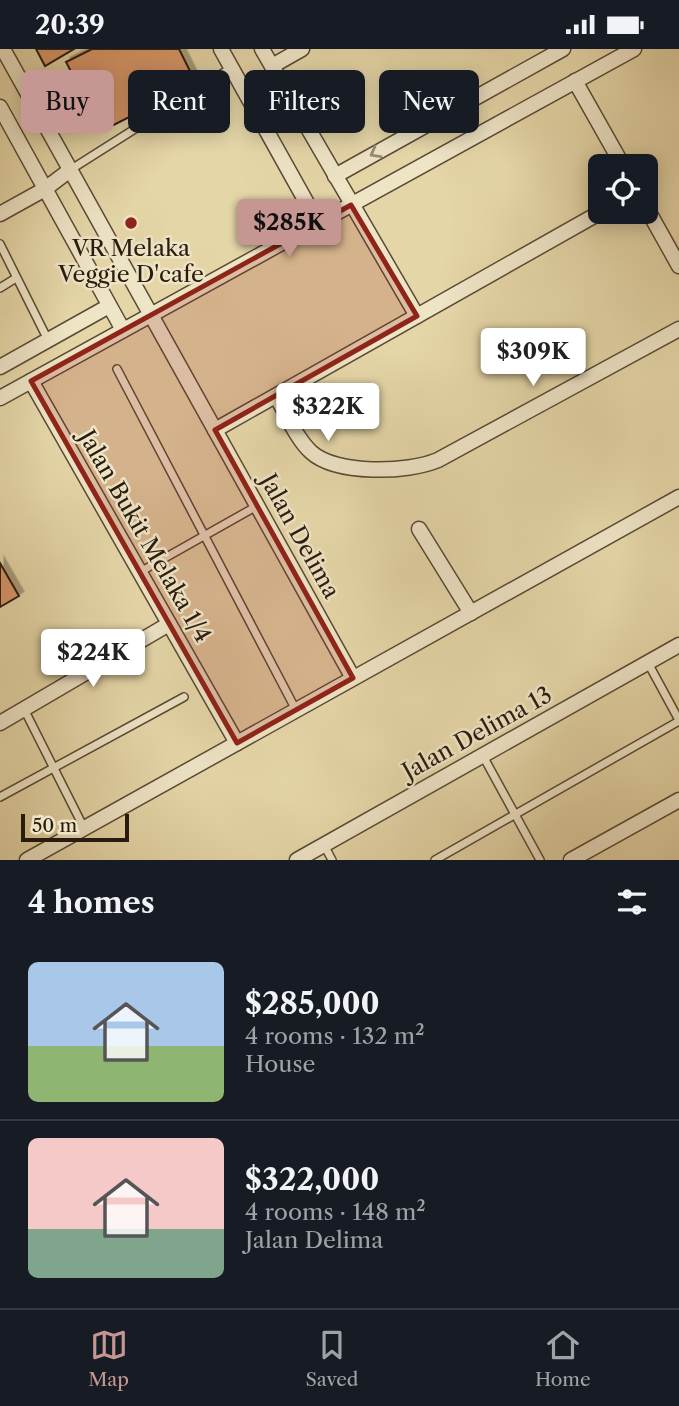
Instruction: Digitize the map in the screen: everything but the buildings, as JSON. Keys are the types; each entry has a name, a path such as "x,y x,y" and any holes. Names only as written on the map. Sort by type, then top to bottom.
{"street":[{"name":"Jalan Delima","path":"4,49 353,678"},
{"path":"262,49 417,316"},
{"path":"272,66 302,49"},
{"path":"335,176 563,49"},
{"path":"0,398 634,49"},
{"path":"227,51 232,68 318,223"},
{"path":"575,81 616,154"},
{"path":"0,107 4,124 45,189 124,330"},
{"path":"0,214 45,189 70,170"},
{"path":"215,430 588,219"},
{"path":"656,224 679,266"},
{"path":"0,367 109,306"},
{"path":"276,395 306,447 325,461 393,471 409,470 438,460 679,329"},
{"name":"Jalan Bukit Melaka 1/4","path":"31,381 237,743"},
{"path":"36,858 84,828 679,497"},
{"path":"419,529 471,613"},
{"path":"0,723 169,624"},
{"name":"Jalan Delima 13","path":"297,860 679,645"},
{"path":"571,860 679,800"}],"lane":[{"path":"70,170 232,68"},
{"path":"0,244 48,340"},
{"path":"0,288 16,278"},
{"path":"117,369 202,537 296,711"},
{"path":"139,572 257,506"},
{"path":"435,860 679,721 647,662"},
{"path":"0,797 184,697"},
{"path":"24,709 84,828"},
{"path":"483,755 540,860"},
{"path":"324,845 332,860"}],"highlighted area":[{"path":"351,205 417,316 215,430 353,678 237,743 31,381"}],"place":[{"name":"VR Melaka Veggie D'cafe","path":"131,223"}]}
